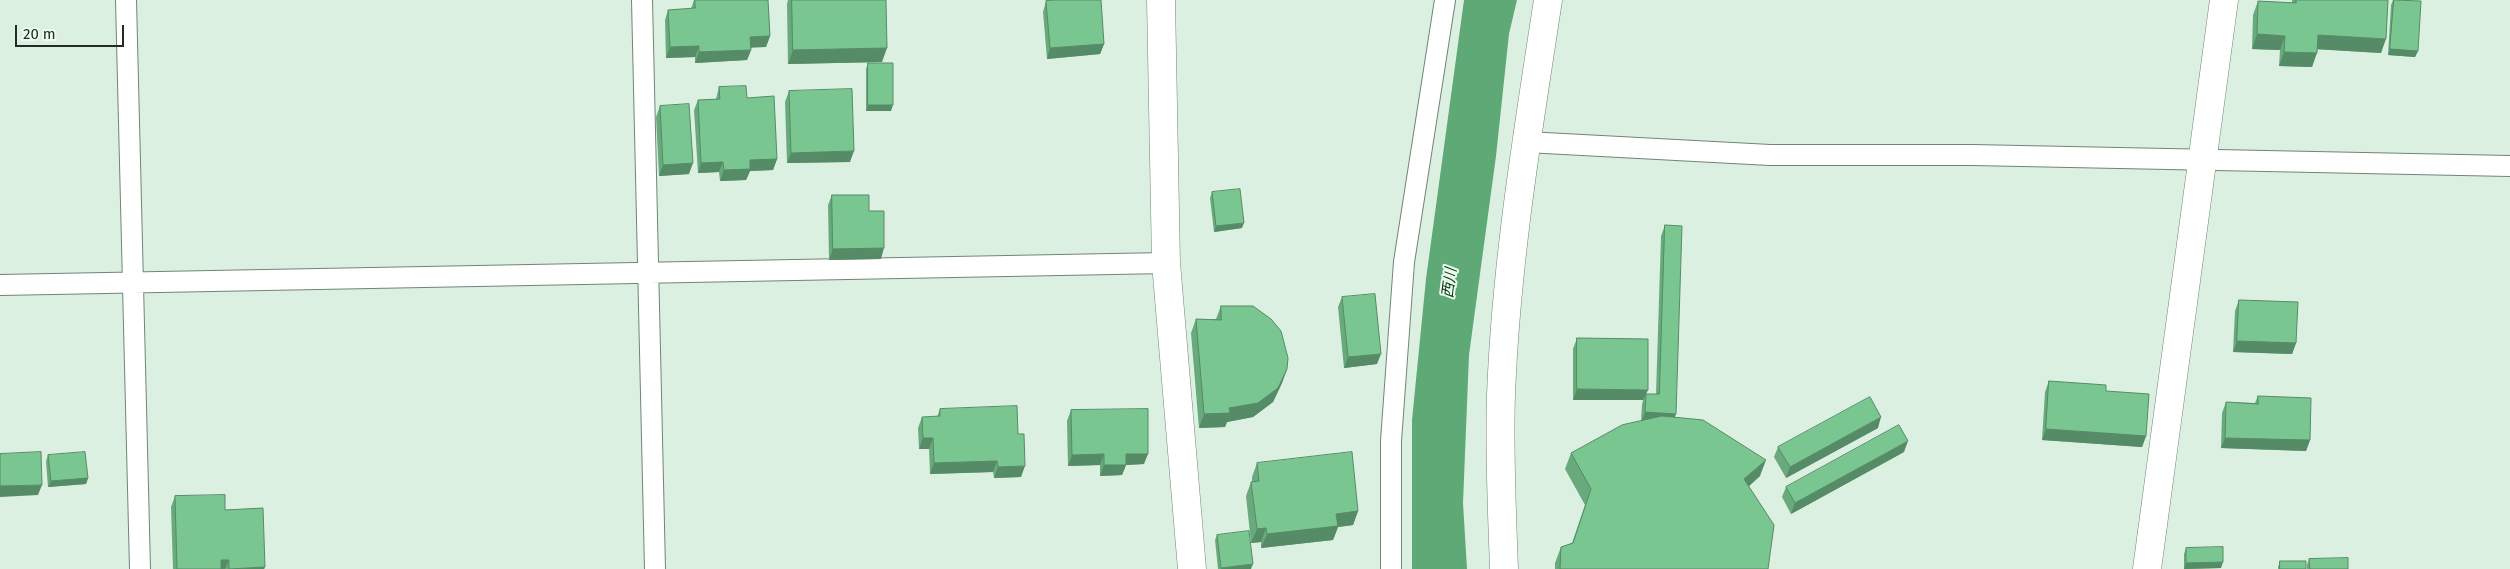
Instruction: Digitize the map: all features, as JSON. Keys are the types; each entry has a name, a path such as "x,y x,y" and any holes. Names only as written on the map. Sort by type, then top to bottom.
{"street":[{"path":"1161,0 1166,263 1192,569"},
{"path":"1504,569 1500,481 1501,394 1508,292 1526,142 1548,0"},
{"path":"2147,569 2224,0"}],"lane":[{"path":"126,0 140,569"},
{"path":"642,0 655,569"},
{"path":"1391,569 1391,441 1404,262 1445,0"},
{"path":"1526,142 1770,155 1972,155 2510,166"},
{"path":"0,285 1166,263"}],"water":[{"name":"西川","path":"1464,0 1517,0 1509,34 1496,156 1469,355 1463,503 1467,569 1412,569 1412,420 1426,279"}],"building":[{"path":"695,0 768,0 770,36 750,37 751,50 699,52 699,46 670,47 668,10 695,8"},
{"path":"792,0 886,0 887,48 793,50"},
{"path":"1101,0 1104,44 1050,48 1046,1"},
{"path":"2296,0 2388,0 2386,39 2318,35 2317,53 2284,52 2285,36 2257,34 2258,1 2296,3"},
{"path":"2394,0 2421,1 2418,51 2390,49"},
{"path":"868,63 893,63 893,105 868,105"},
{"path":"746,86 747,98 774,96 777,159 750,160 750,169 724,170 723,162 701,163 698,100 720,99 719,87"},
{"path":"852,89 854,151 791,153 789,91"},
{"path":"689,104 693,163 663,165 660,106"},
{"path":"1240,189 1244,223 1216,226 1212,192"},
{"path":"832,195 869,195 869,211 884,211 884,248 833,249"},
{"path":"1665,225 1682,226 1676,414 1645,412 1646,394 1659,394"},
{"path":"1375,294 1381,354 1348,357 1342,297"},
{"path":"2239,300 2298,302 2296,343 2237,341"},
{"path":"1221,306 1253,306 1271,319 1281,331 1288,358 1287,369 1278,388 1258,403 1229,408 1230,413 1204,414 1196,319 1221,320"},
{"path":"1577,338 1648,339 1648,390 1577,389"},
{"path":"2049,381 2106,385 2106,391 2149,394 2146,436 2046,429"},
{"path":"2258,396 2311,398 2310,440 2225,438 2226,402 2258,404"},
{"path":"1870,397 1881,417 1790,467 1778,447"},
{"path":"1017,406 1018,434 1024,434 1025,466 998,467 997,461 934,463 933,438 923,438 922,417 940,416 940,409"},
{"path":"1148,409 1148,454 1126,454 1126,465 1104,465 1104,454 1072,455 1071,410"},
{"path":"1662,416 1703,420 1766,460 1744,479 1774,525 1768,569 1560,569 1561,547 1573,543 1591,489 1571,453 1622,425"},
{"path":"1899,425 1908,441 1795,503 1786,487"},
{"path":"41,452 42,485 0,486 0,454"},
{"path":"85,452 88,478 51,481 48,455"},
{"path":"1352,452 1358,511 1336,514 1338,526 1267,534 1266,528 1257,529 1251,482 1259,481 1257,463"},
{"path":"225,495 225,510 263,508 265,567 229,569 229,560 221,560 221,569 177,569 175,496"},
{"path":"1249,531 1253,564 1221,568 1217,535"},
{"path":"2223,547 2223,562 2186,563 2186,548"},
{"path":"2348,558 2348,569 2310,569 2309,559"},
{"path":"2280,561 2306,561 2306,569 2280,569"}]}
